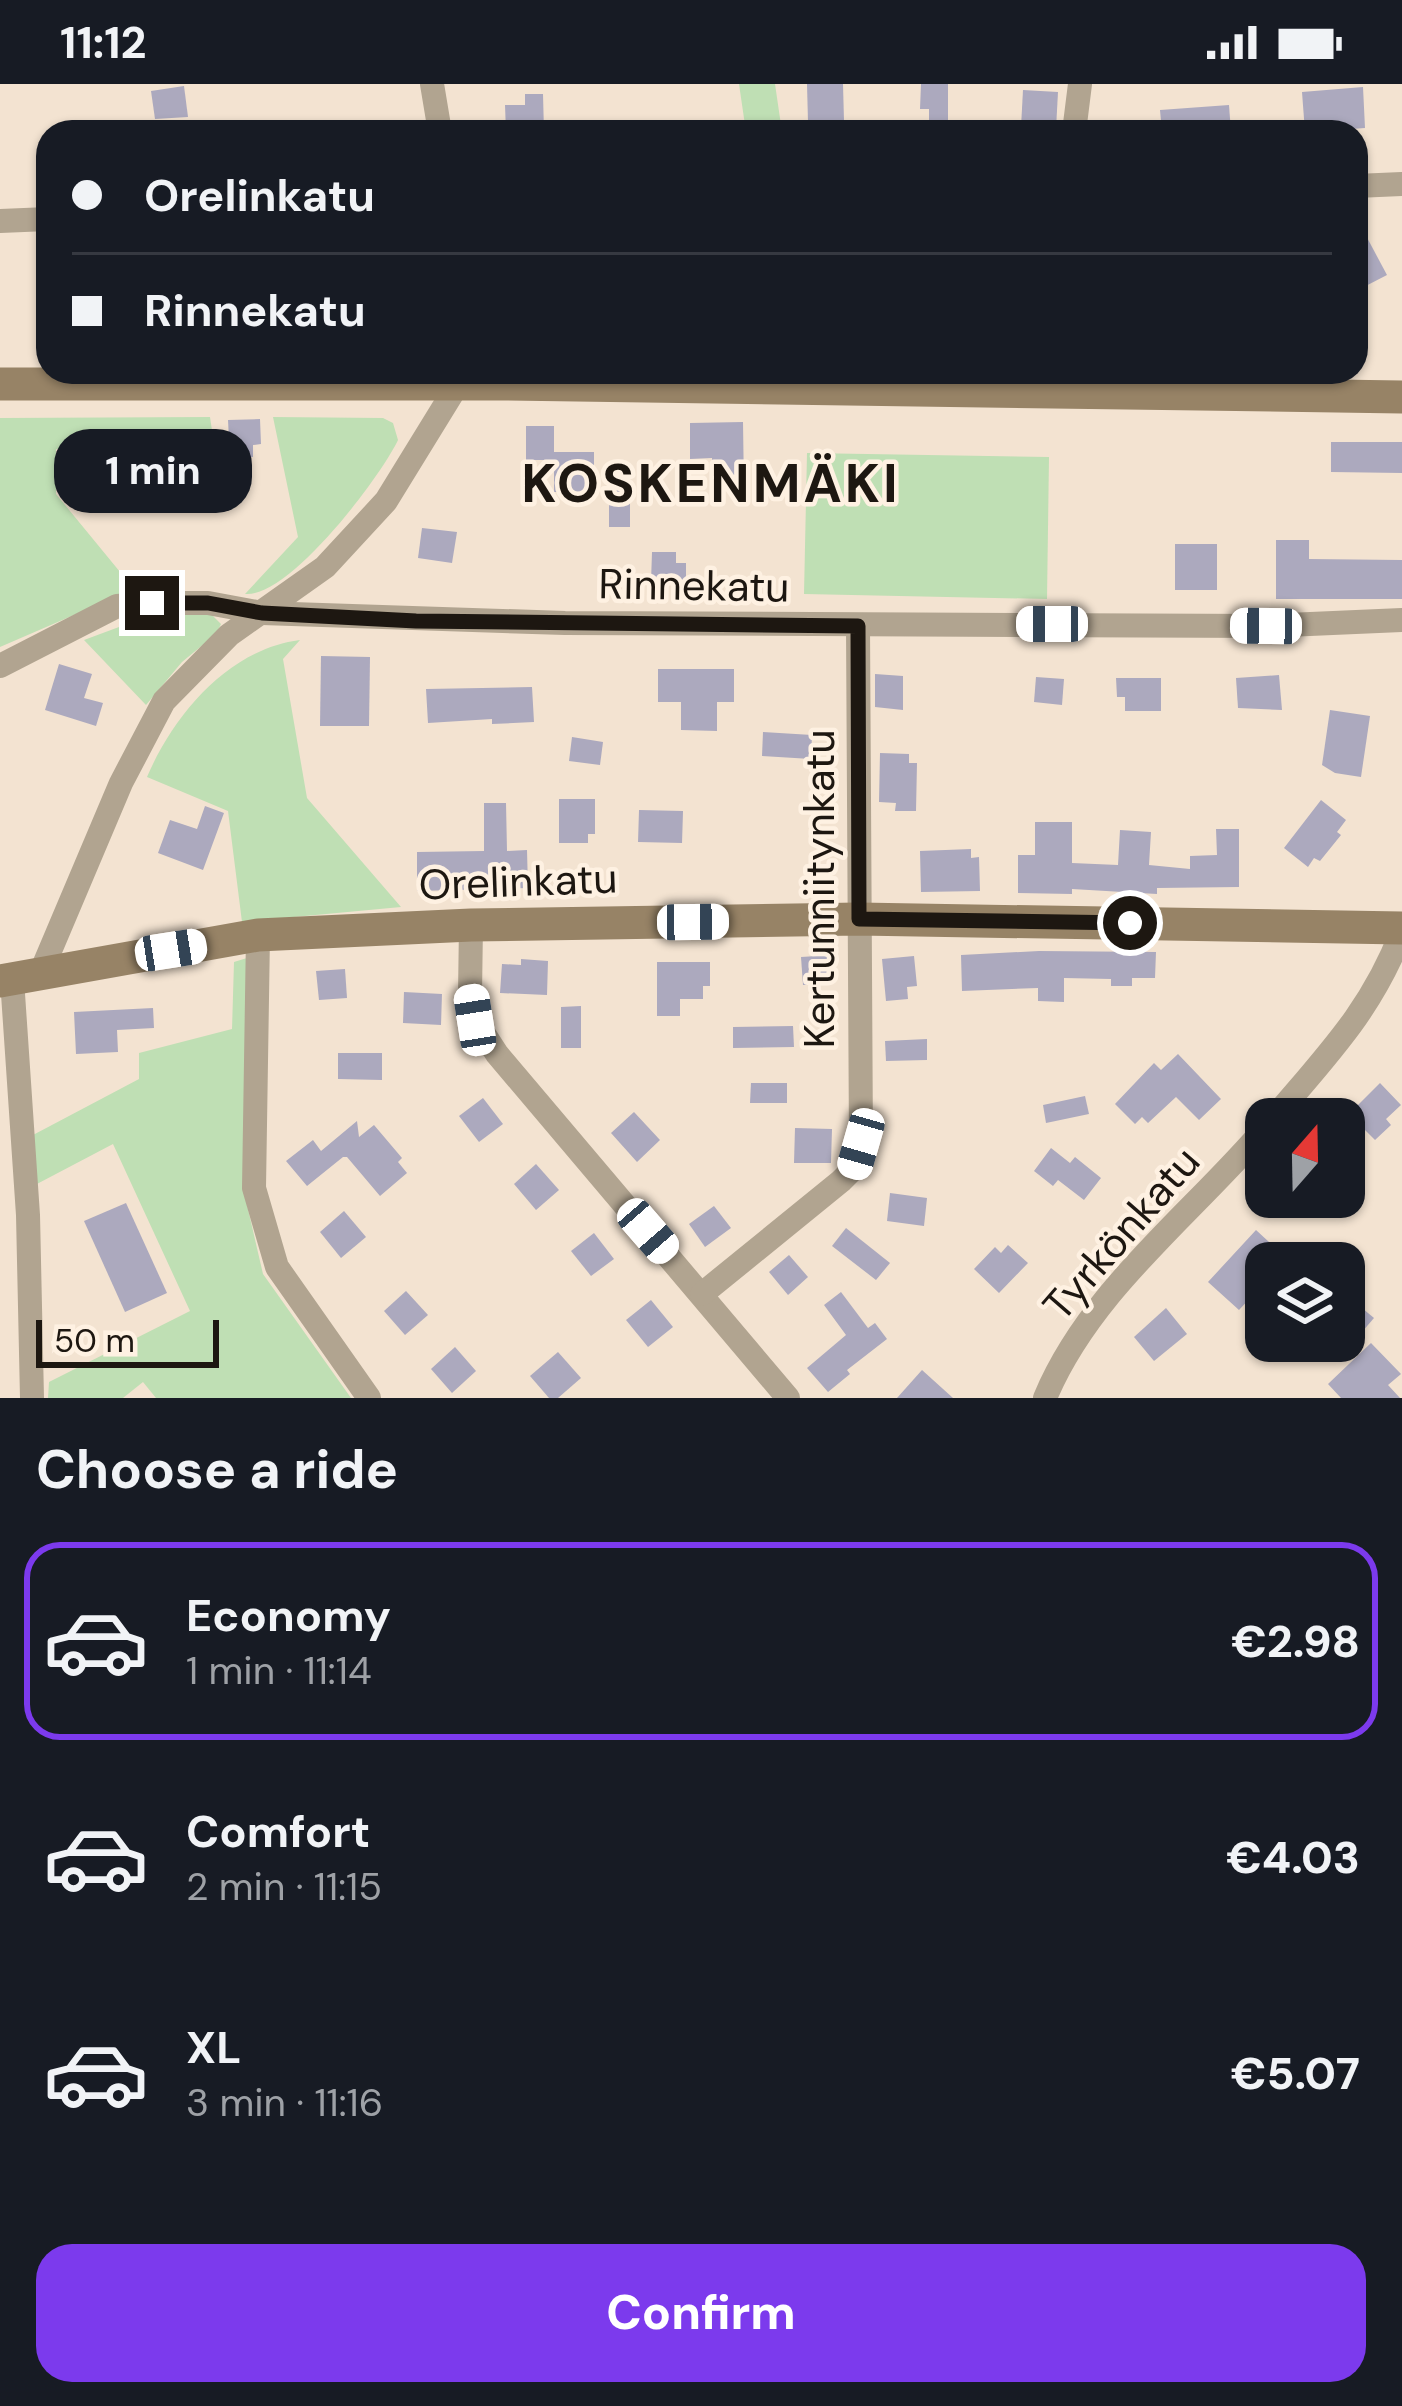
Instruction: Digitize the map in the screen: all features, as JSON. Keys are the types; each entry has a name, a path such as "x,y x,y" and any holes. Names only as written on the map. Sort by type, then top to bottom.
{"main road":[{"path":"0,384 36,384"},
{"path":"687,384 1402,397"},
{"name":"Orelinkatu","path":"18,977 258,935 471,925 859,919 1402,929"}],"street":[{"path":"433,84 438,120"},
{"path":"1076,120 1080,84"},
{"path":"1368,185 1402,184"},
{"path":"0,221 36,220"},
{"path":"32,1398 18,977 164,701 230,635 325,567 386,500 464,384"},
{"name":"Rinnekatu","path":"0,666 117,606 208,603 262,613 416,621 1266,626 1402,620"},
{"name":"Kertunniitynkatu","path":"702,1294 854,1168 861,1144 858,626"},
{"path":"471,925 470,994 475,1020 497,1054 788,1398"},
{"path":"1290,1098 1369,1002 1402,929"},
{"path":"258,935 254,1188 277,1267 369,1398"},
{"name":"Tyrkönkatu","path":"1046,1398 1070,1352 1114,1291 1245,1150"}],"green space":[{"path":"739,84 775,84 780,120 744,120"},
{"path":"210,417 215,451 56,449 56,494 134,589 0,647 0,418"},
{"path":"273,417 383,418 393,423 398,440 373,481 308,557 263,590 245,594 298,537"},
{"path":"807,453 1049,457 1047,599 804,594"},
{"path":"154,614 212,615 221,624 146,705 84,640"},
{"path":"300,640 283,659 307,798 401,907 242,922 228,811 147,777 172,730 207,688 250,656"},
{"path":"247,958 244,1192 263,1274 351,1398 156,1398 143,1382 123,1398 48,1398 49,1382 190,1311 113,1144 35,1185 33,1135 139,1079 139,1053 232,1029 234,962"}],"building":[{"path":"807,84 843,84 844,120 808,120"},
{"path":"921,84 948,84 948,120 929,120 929,109 920,109"},
{"path":"184,86 188,117 155,119 151,91"},
{"path":"1363,87 1365,120 1304,120 1302,92"},
{"path":"1023,90 1058,92 1056,120 1021,120"},
{"path":"525,94 543,94 544,120 506,120 505,105 525,105"},
{"path":"1229,105 1230,120 1161,120 1160,110"},
{"path":"1368,239 1387,275 1368,285"},
{"path":"260,419 261,444 253,445 253,457 230,459 228,420"},
{"path":"743,422 744,490 712,491 712,458 690,459 690,423"},
{"path":"526,426 554,426 554,460 526,460"},
{"path":"1331,442 1402,442 1402,473 1331,472"},
{"path":"554,452 594,452 594,492 554,492"},
{"path":"118,459 163,461 163,470 183,471 181,504 109,500 110,476 117,476"},
{"path":"609,490 630,490 630,527 609,527"},
{"path":"422,528 457,532 452,563 418,558"},
{"path":"1276,540 1309,540 1309,559 1402,560 1402,599 1276,599"},
{"path":"1175,544 1217,544 1217,590 1175,590"},
{"path":"652,552 676,552 676,563 686,563 686,582 651,582"},
{"path":"321,656 370,657 369,726 320,726"},
{"path":"59,664 92,674 84,698 103,703 96,726 45,710"},
{"path":"658,669 734,669 734,702 717,702 717,731 681,730 681,702 658,702"},
{"path":"875,674 903,676 903,710 875,707"},
{"path":"1279,675 1282,710 1238,708 1236,678"},
{"path":"1036,677 1064,679 1062,705 1034,702"},
{"path":"1116,678 1161,678 1161,711 1125,711 1125,697 1117,697"},
{"path":"532,687 534,722 428,723 426,689"},
{"path":"1330,710 1370,716 1361,777 1335,773 1322,765"},
{"path":"763,732 812,735 811,759 762,756"},
{"path":"572,737 603,742 600,765 569,761"},
{"path":"880,753 909,754 909,763 917,763 916,811 895,811 896,803 879,802"},
{"path":"559,799 595,799 595,834 588,834 588,843 559,843"},
{"path":"1321,800 1346,820 1337,832 1341,835 1320,861 1314,858 1308,867 1284,848"},
{"path":"484,803 506,803 507,851 527,850 528,888 417,891 417,852 484,851"},
{"path":"205,806 224,813 203,870 158,853 170,820 197,829"},
{"path":"639,810 683,811 682,843 638,842"},
{"path":"1035,822 1072,822 1072,863 1118,865 1120,830 1151,832 1149,865 1190,869 1190,856 1217,855 1216,829 1239,829 1239,887 1157,888 1157,894 1072,889 1072,894 1018,893 1018,855 1035,855"},
{"path":"971,849 971,858 979,857 980,891 921,892 920,851"},
{"path":"1156,952 1155,978 1132,978 1132,986 1111,986 1111,979 1064,978 1064,1002 1038,1001 1038,988 962,991 961,955"},
{"path":"833,955 835,983 803,985 801,957"},
{"path":"914,956 917,986 907,987 908,999 886,1001 882,959"},
{"path":"521,959 548,961 547,995 500,993 502,964 521,965"},
{"path":"657,962 710,962 710,986 703,986 703,999 680,999 680,1016 657,1016"},
{"path":"345,969 347,998 319,1000 316,971"},
{"path":"404,992 442,994 441,1025 403,1023"},
{"path":"581,1006 581,1048 561,1048 561,1007"},
{"path":"153,1008 154,1028 117,1030 118,1052 76,1054 74,1012"},
{"path":"793,1026 794,1047 733,1048 733,1027"},
{"path":"927,1039 927,1060 886,1061 885,1041"},
{"path":"338,1053 382,1053 382,1080 338,1079"},
{"path":"1178,1054 1221,1099 1199,1120 1176,1097 1148,1123 1142,1117 1135,1124 1115,1104 1154,1063 1161,1070"},
{"path":"751,1083 787,1083 787,1103 750,1103"},
{"path":"1380,1083 1401,1105 1386,1119 1391,1125 1375,1140 1365,1130 1365,1098"},
{"path":"1085,1096 1089,1114 1046,1123 1043,1105"},
{"path":"483,1098 503,1124 479,1142 459,1116"},
{"path":"634,1112 660,1140 637,1162 611,1133"},
{"path":"357,1121 359,1137 374,1125 402,1158 398,1162 407,1173 380,1196 343,1157 307,1186 286,1161 313,1140 321,1151"},
{"path":"795,1128 832,1129 831,1163 794,1163"},
{"path":"1051,1148 1070,1163 1075,1157 1101,1178 1084,1200 1058,1180 1053,1186 1034,1171"},
{"path":"536,1164 559,1190 536,1210 514,1184"},
{"path":"890,1193 927,1198 924,1226 887,1221"},
{"path":"126,1203 167,1293 125,1312 84,1221"},
{"path":"714,1206 731,1228 705,1247 689,1224"},
{"path":"344,1211 366,1237 341,1258 320,1232"},
{"path":"846,1228 890,1263 876,1280 832,1246"},
{"path":"1256,1230 1269,1242 1245,1242 1245,1304 1239,1310 1208,1282"},
{"path":"594,1233 614,1259 591,1276 571,1251"},
{"path":"1008,1245 1028,1263 999,1293 974,1269 995,1247 1001,1253"},
{"path":"789,1255 808,1277 788,1295 769,1272"},
{"path":"406,1291 428,1315 405,1335 384,1311"},
{"path":"841,1292 868,1328 875,1323 887,1339 847,1370 850,1374 828,1392 807,1368 846,1335 824,1305"},
{"path":"651,1300 673,1327 648,1347 626,1320"},
{"path":"1166,1308 1187,1334 1154,1361 1134,1337"},
{"path":"1371,1343 1401,1374 1388,1385 1400,1398 1341,1398 1328,1384 1351,1362 1365,1362 1365,1349"},
{"path":"455,1347 476,1371 452,1393 431,1369"},
{"path":"558,1352 581,1378 558,1398 549,1398 530,1376"},
{"path":"922,1370 953,1398 897,1398"}],"district":[{"name":"KOSKENMÄKI","path":"711,483"}],"route":[{"path":"152,603 208,603 262,613 416,621 858,626 859,919 1130,923"}]}
